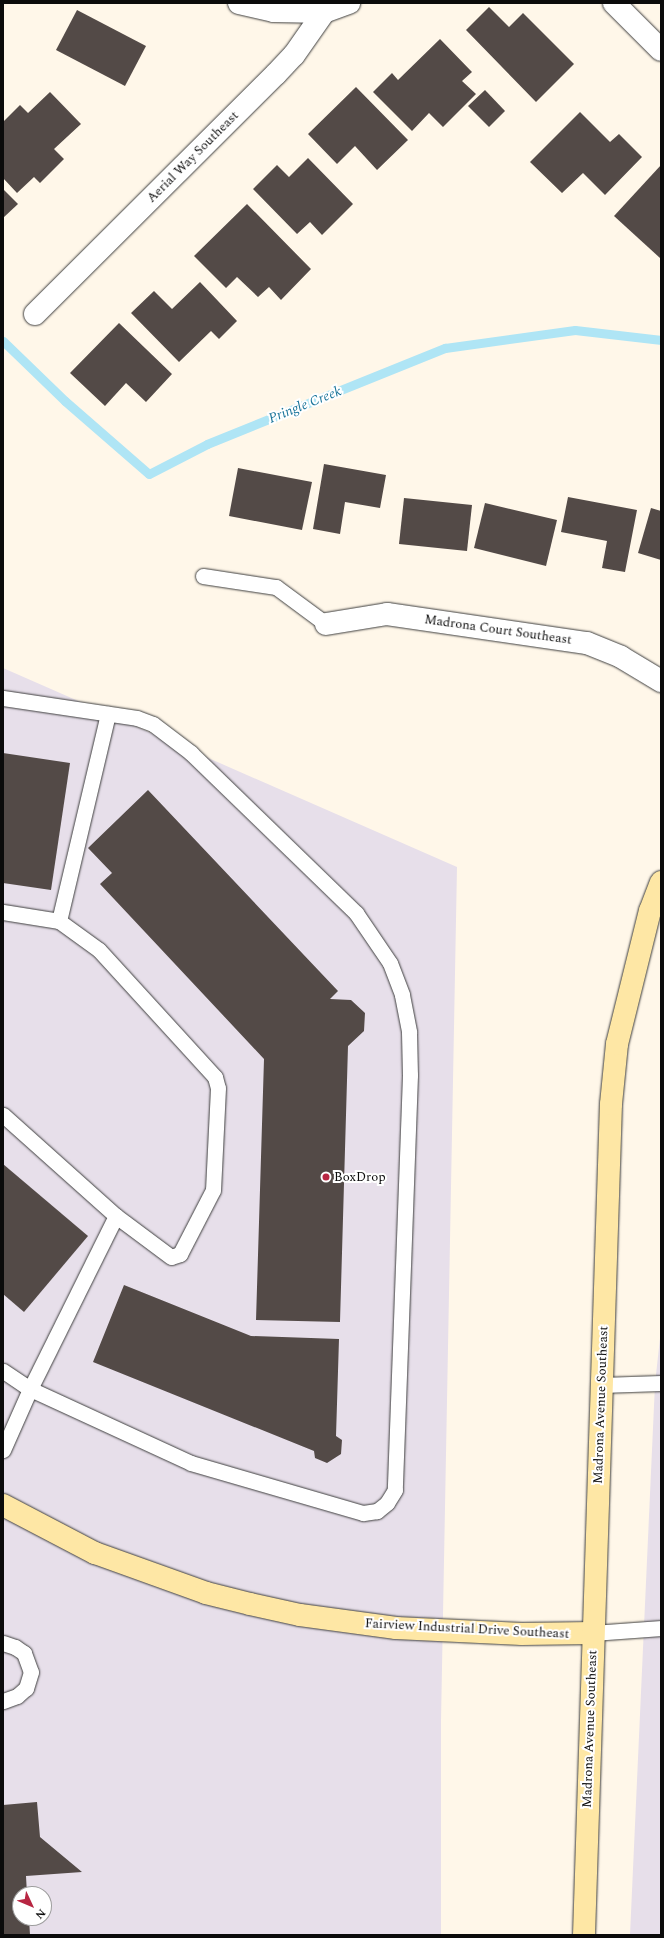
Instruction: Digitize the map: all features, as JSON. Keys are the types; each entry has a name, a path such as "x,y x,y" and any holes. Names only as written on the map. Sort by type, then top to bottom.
{"main road":[{"name":"Madrona Avenue Southeast","path":"584,1935 611,1104 617,1044 648,919 661,882"},
{"name":"Fairview Industrial Drive Southeast","path":"3,1505 95,1553 206,1593 257,1606 336,1621 396,1628 522,1634 593,1633"}],"street":[{"path":"239,3 274,11 324,12 349,3"},
{"path":"614,3 661,50"},
{"name":"Aerial Way Southeast","path":"35,314 276,74 294,55 324,12"},
{"name":"Madrona Court Southeast","path":"326,624 387,614 587,643 621,657 661,681"}],"lane":[{"path":"203,576 276,587 326,624"},
{"path":"3,698 137,718 153,724 191,753 356,913 390,963 402,995 409,1032 410,1075 395,1490 387,1503 376,1511 363,1513 191,1463 30,1389 3,1371"},
{"path":"59,922 108,714"},
{"path":"3,912 59,922 104,955 214,1077 218,1088 213,1190 180,1254 171,1257 116,1216 3,1115"},
{"path":"3,1450 30,1389 116,1216"},
{"path":"601,1385 661,1382"},
{"path":"593,1633 661,1628"},
{"path":"3,1643 16,1647 24,1653 31,1672 26,1688 17,1696 3,1701"}],"shaded area":[{"path":"3,668 457,867 441,1721 441,1935 3,1935"},
{"path":"661,1329 661,1935 630,1935 655,1384"}],"building":[{"path":"489,7 509,27 523,13 574,64 536,102 466,30"},
{"path":"77,10 146,46 125,86 56,50"},
{"path":"440,39 472,72 462,81 476,94 443,127 429,113 412,131 373,92 392,73 398,80"},
{"path":"356,87 408,140 377,170 355,146 337,164 308,134"},
{"path":"485,90 505,111 489,127 468,106"},
{"path":"50,92 81,124 54,149 64,159 40,183 34,177 17,193 3,178 3,122 20,105 28,113"},
{"path":"580,112 610,142 619,134 642,157 605,195 583,173 562,193 530,162"},
{"path":"308,158 353,204 322,235 310,222 297,234 253,189 277,165 289,177"},
{"path":"661,165 661,257 660,258 614,216"},
{"path":"3,189 18,204 3,218"},
{"path":"247,204 311,269 281,300 269,287 258,297 237,277 226,288 194,256"},
{"path":"200,282 237,321 219,339 211,331 179,362 131,313 154,291 172,309"},
{"path":"119,323 172,374 146,402 126,383 105,406 70,373"},
{"path":"324,464 386,475 380,508 345,502 340,534 313,529"},
{"path":"238,468 312,482 302,530 229,516"},
{"path":"568,497 637,510 625,572 602,568 607,541 561,532"},
{"path":"404,498 472,505 467,551 399,544"},
{"path":"485,503 557,520 546,566 474,548"},
{"path":"651,508 661,511 661,560 638,553"},
{"path":"3,753 70,763 51,890 3,883"},
{"path":"148,790 338,991 330,999 351,1000 365,1013 364,1031 348,1046 340,1322 256,1320 264,1059 100,884 112,873 88,848"},
{"path":"3,1164 88,1236 24,1312 3,1294"},
{"path":"124,1285 251,1336 339,1339 336,1436 342,1440 341,1454 327,1463 315,1458 314,1451 93,1362"},
{"path":"37,1802 40,1837 82,1872 26,1876 27,1886 12,1886 12,1926 29,1926 30,1935 3,1935 3,1805"}],"waterway":[{"name":"Pringle Creek","path":"3,341 65,401 149,474 207,444 445,348 575,330 661,340"}],"place":[{"name":"BoxDrop","path":"326,1177"}]}
